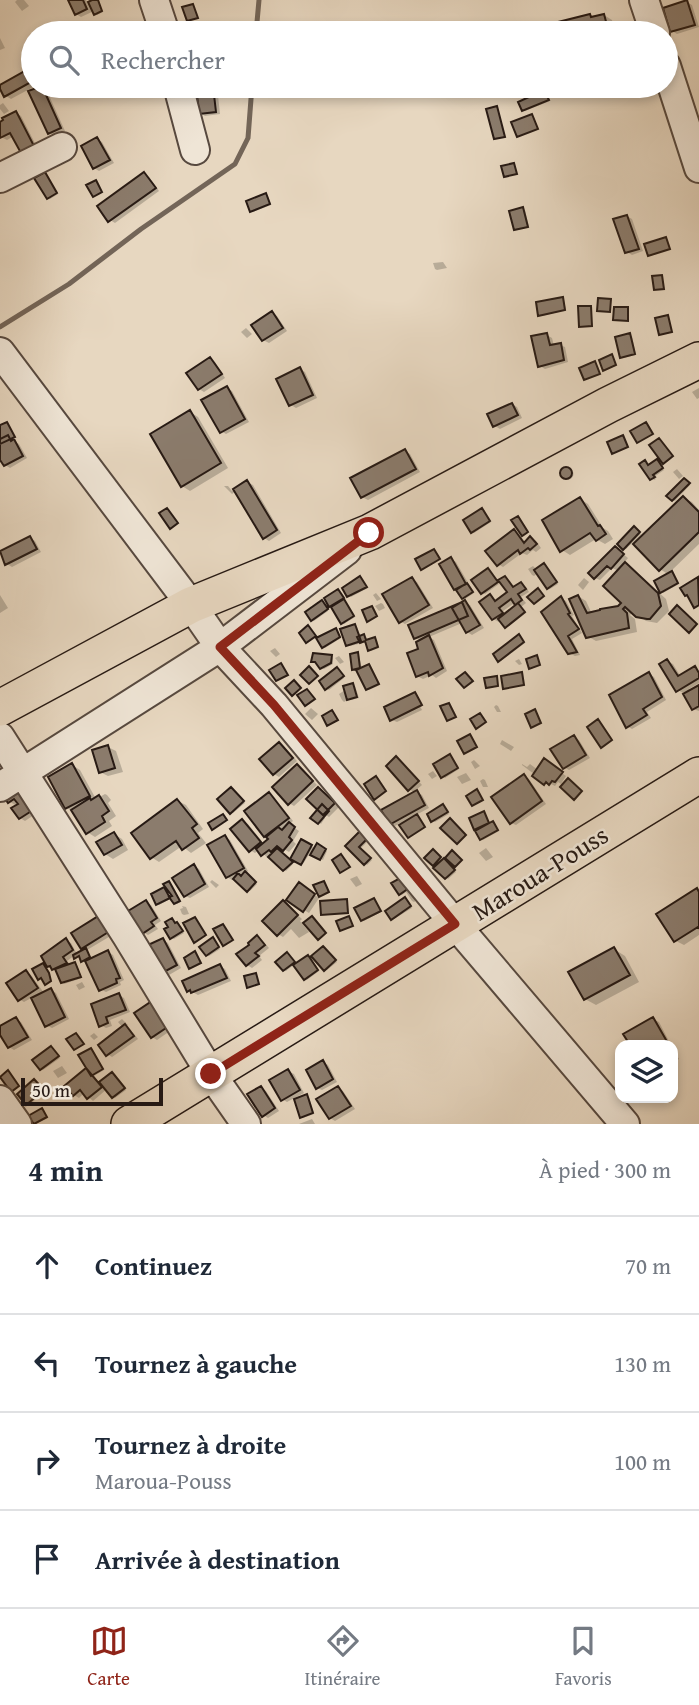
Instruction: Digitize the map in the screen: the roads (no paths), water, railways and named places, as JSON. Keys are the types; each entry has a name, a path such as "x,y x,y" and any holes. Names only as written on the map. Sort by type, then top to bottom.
{"main road":[{"path":"0,708 191,605 369,533 608,405 699,360"},
{"name":"Maroua-Pouss","path":"130,1124 699,775"}],"street":[{"path":"154,0 161,21"},
{"path":"644,0 651,21"},
{"path":"181,98 195,150"},
{"path":"676,98 699,168"},
{"path":"0,178 62,147"},
{"path":"0,352 220,647 274,705 625,1124"},
{"path":"11,780 220,647 369,533"},
{"path":"0,737 11,780 127,936 211,1074 246,1124"},
{"path":"0,1100 17,1124"}],"waterway":[{"path":"257,21 259,0"},
{"path":"0,327 69,284 141,229 235,164 248,138 251,98"}]}
